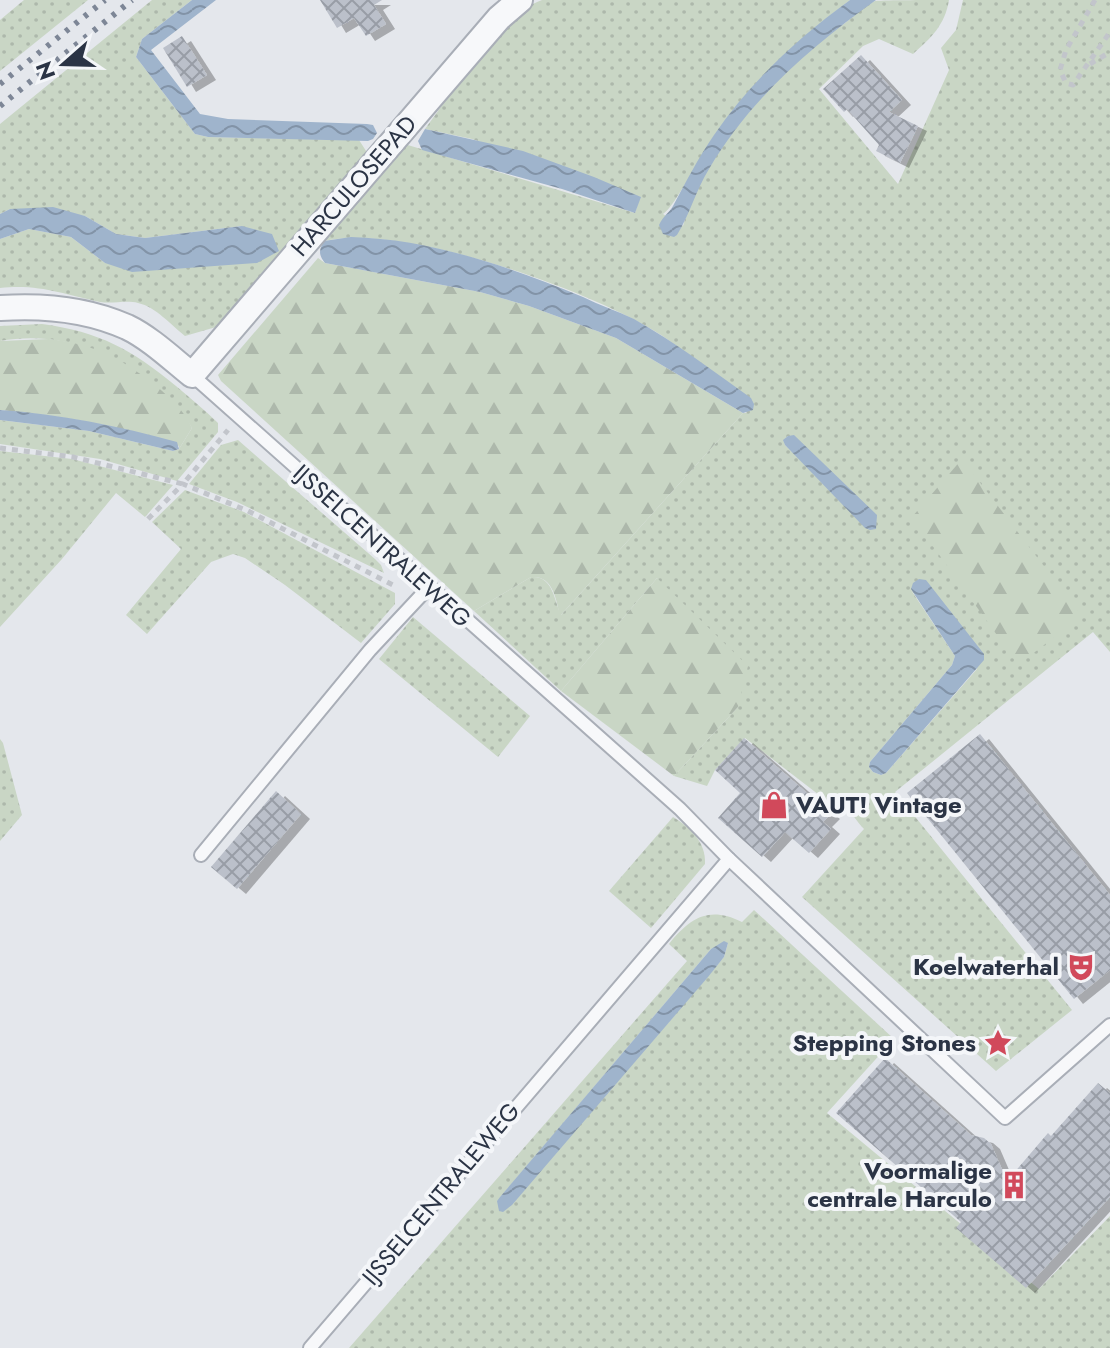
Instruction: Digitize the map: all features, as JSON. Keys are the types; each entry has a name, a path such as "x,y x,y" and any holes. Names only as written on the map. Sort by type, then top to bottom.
{"street":[{"name":"HARCULOSEPAD","path":"192,375 499,18 520,0"},
{"name":"IJSSELCENTRALEWEG","path":"0,308 37,306 85,313 129,328 192,375"}],"lane":[{"name":"IJSSELCENTRALEWEG","path":"192,375 680,809 729,859 1005,1118 1110,1025"},
{"path":"201,855 370,650 428,588"},
{"name":"IJSSELCENTRALEWEG","path":"310,1348 729,859"}],"path":[{"path":"1095,0 1066,50 1060,70 1066,83 1073,85 1110,32"},
{"path":"1086,67 1110,52"},
{"path":"148,519 183,484 239,417"},
{"path":"0,448 73,457 183,484 261,517 419,599"}],"green space":[{"path":"24,0 88,0 0,71 0,20"},
{"path":"152,0 192,0 142,39 136,57 195,134 208,137 359,140 368,154 223,325 185,336 157,312 138,303 100,302 39,289 0,288 0,239 29,229 71,237 105,263 242,226 145,238 116,234 85,216 10,209 0,214 0,124"},
{"path":"542,0 850,0 778,61 716,133 675,201 663,214 683,226 709,168 748,112 796,63 871,3 949,0 936,30 913,54 879,39 863,46 819,89 898,184 949,70 941,48 956,30 963,0 1110,0 1110,652 1093,632 895,792 1072,1010 996,1071 802,897 864,829 847,808 836,808 745,738 715,770 707,786 674,776 738,707 657,578 561,691 474,611 531,577 538,577 548,584 561,615 743,413 747,413 661,335 590,299 545,281 448,251 359,238 324,241 328,226 401,143 635,213 640,197 472,139 425,129 478,56 525,8","holes":["788,436 823,482 785,445 784,440","911,590 977,669 881,775 873,772 870,762 952,665 955,656"]},
{"path":"318,258 325,263 480,292 529,306 616,338 743,413 560,616 552,589 538,577 531,577 474,611 218,375"},
{"path":"42,324 98,337 129,352 176,386 218,423 218,432 177,481 100,459 0,444 0,420 89,431 173,451 179,449 192,428 179,409 163,394 134,372 98,352 61,341 0,341 0,326"},
{"path":"49,339 79,344 109,355 152,382 177,405 192,428 179,449 179,446 113,427 0,410 0,341"},
{"path":"238,440 375,559 384,573 237,502 189,484 221,445"},
{"path":"0,451 72,459 173,485 145,517 116,493 0,627"},
{"path":"962,459 1082,616 1017,663 912,517"},
{"path":"185,490 244,512 395,593 395,604 361,643 285,585 245,558 233,554 211,562 147,634 126,615 181,549 152,522"},
{"path":"657,578 748,666 738,707 674,776 561,691"},
{"path":"413,617 530,716 498,757 379,659"},
{"path":"0,739 22,815 0,841"},
{"path":"673,817 696,836 703,849 705,864 651,928 609,891"},
{"path":"754,910 894,1039 827,1113 1039,1289 1110,1216 1110,1348 349,1348 687,961 669,944 677,935 693,921 710,915 742,922","holes":["728,943 724,957 667,1024 497,1201 711,949"]}],"water":[{"path":"192,0 216,0 151,50 200,114 228,119 367,124 373,125 377,133 373,139 208,137 195,134 136,57 142,39"},
{"path":"850,0 876,0 806,55 763,97 709,169 677,235 663,234 659,225 703,152 743,97 776,62"},
{"path":"425,129 523,151 641,197 635,213 422,150 418,141"},
{"path":"53,207 85,216 116,234 145,238 242,226 272,234 279,251 257,263 132,272 105,263 71,237 29,229 0,239 0,214 10,209"},
{"path":"351,237 411,243 470,256 527,275 628,316 679,347 751,398 753,410 743,413 616,338 529,306 480,292 325,263 320,252 324,241"},
{"path":"0,410 45,414 111,426 177,442 179,449 173,451 89,431 0,420"},
{"path":"794,435 877,515 876,529 865,528 785,445 783,440"},
{"path":"919,579 926,580 984,654 984,660 881,775 873,772 870,762 952,665 955,656 911,589"},
{"path":"724,941 728,943 724,957 708,977 512,1205 503,1212 499,1211 497,1201 500,1197 711,949"}],"building":[{"path":"320,0 382,0 374,5 386,24 366,36 354,18 337,28"},
{"path":"182,36 207,75 187,87 163,48"},
{"path":"861,55 902,100 889,112 918,126 900,163 876,151 879,145 847,109 844,112 823,89"},
{"name":"Koelwaterhal","path":"980,734 1110,895 1110,970 1074,999 907,793"},
{"path":"744,738 831,814 823,822 831,829 809,853 785,832 762,857 718,818 740,793 715,770"},
{"path":"276,791 301,814 237,889 211,867"},
{"name":"Voormalige centrale Harculo","path":"885,1058 971,1135 984,1138 991,1144 1007,1181 1048,1133 1051,1136 1098,1083 1110,1093 1110,1197 1026,1288 956,1228 961,1222 836,1113"}],"railway":[{"path":"0,84 105,0"},
{"path":"0,106 132,0"}],"place":[{"name":"VAUT! Vintage","path":"774,805"},
{"name":"Koelwaterhal","path":"1081,967"},
{"name":"Stepping Stones","path":"998,1043"},
{"name":"Voormalige centrale Harculo","path":"1014,1185"}]}
